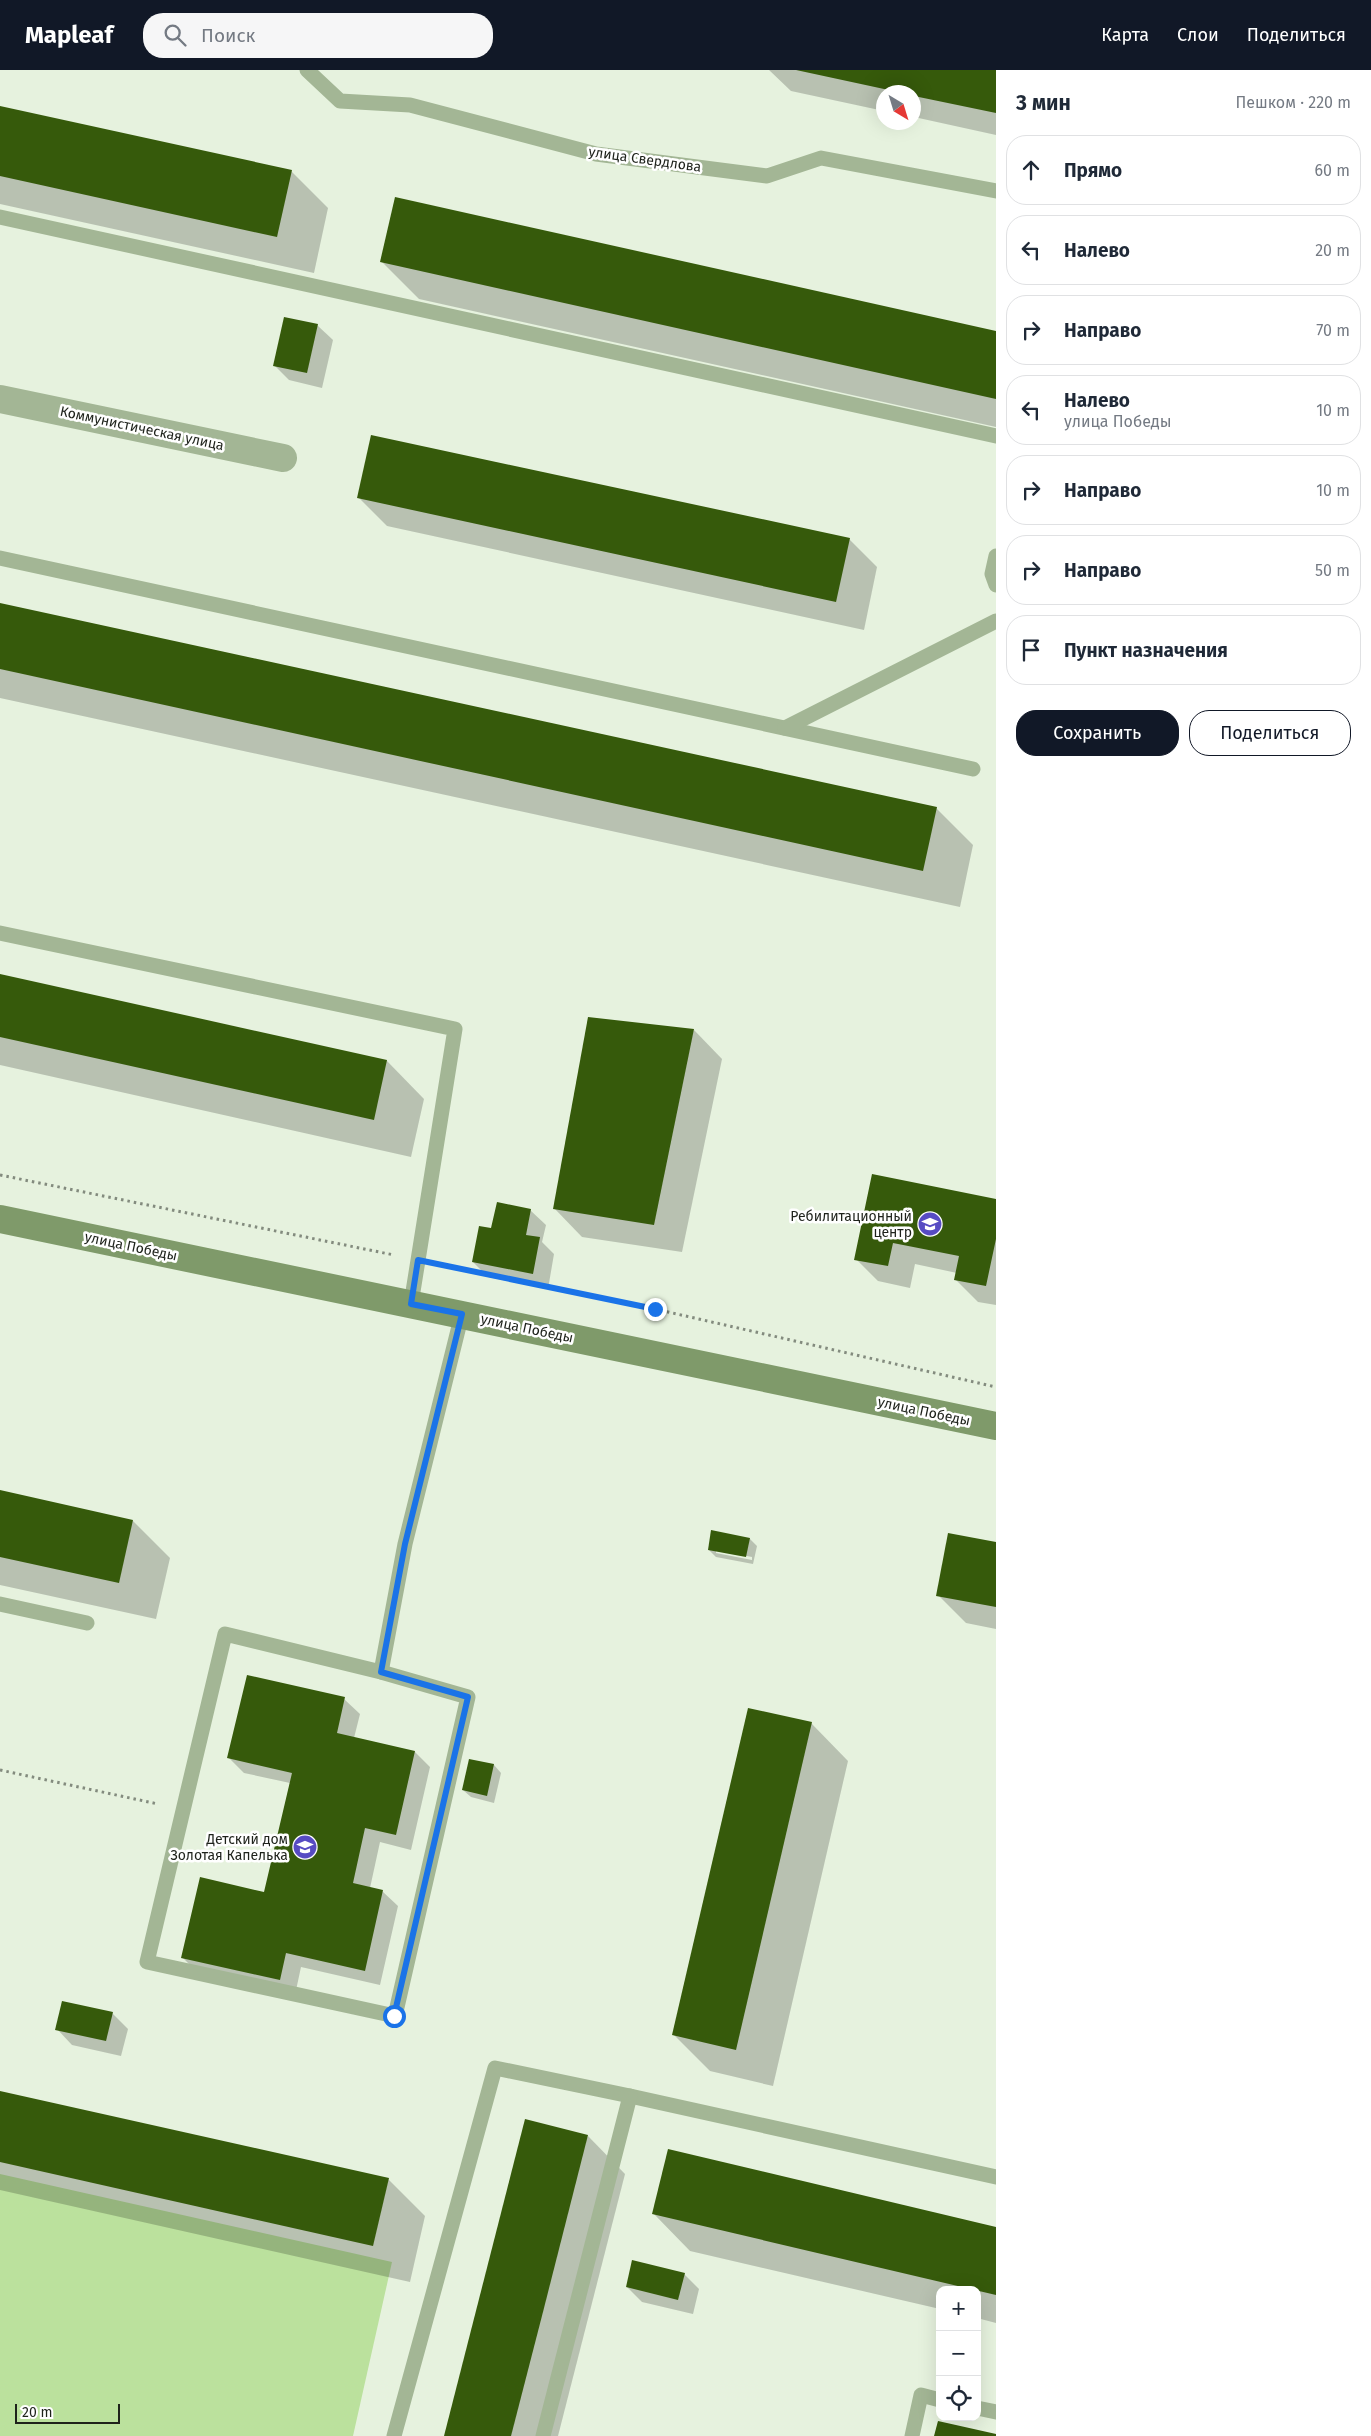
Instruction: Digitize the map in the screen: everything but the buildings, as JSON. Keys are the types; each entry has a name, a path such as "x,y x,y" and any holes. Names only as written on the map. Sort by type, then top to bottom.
{"street":[{"name":"Коммунистическая улица","path":"0,399 283,458"},
{"name":"улица Победы","path":"0,1219 996,1426"}],"lane":[{"name":"улица Свердлова","path":"307,70 340,101 410,105 596,154 767,176 821,158 996,191"},
{"path":"0,217 996,436"},
{"path":"996,556 992,574 996,585"},
{"path":"0,558 973,769"},
{"path":"785,728 996,621"},
{"path":"0,934 455,1029 411,1304"},
{"path":"381,1672 405,1544 462,1314"},
{"path":"0,1604 87,1623"},
{"path":"225,1634 381,1672 468,1697 394,2016 147,1962 225,1634"},
{"path":"394,2436 495,2068 996,2177"},
{"path":"544,2436 630,2096"},
{"path":"912,2436 921,2395 936,2399"},
{"path":"981,2409 996,2412"}],"path":[{"path":"0,1175 655,1309 996,1387"},
{"path":"0,1770 184,1809"}],"green space":[{"path":"0,2174 392,2262 353,2436 0,2436"}],"place":[{"name":"Ребилитационный центр","path":"930,1224"},
{"name":"Детский дом Золотая Капелька","path":"305,1847"}],"route":[{"path":"394,2016 468,1697 381,1672 405,1544 462,1314 411,1304 418,1260 655,1309"}]}
